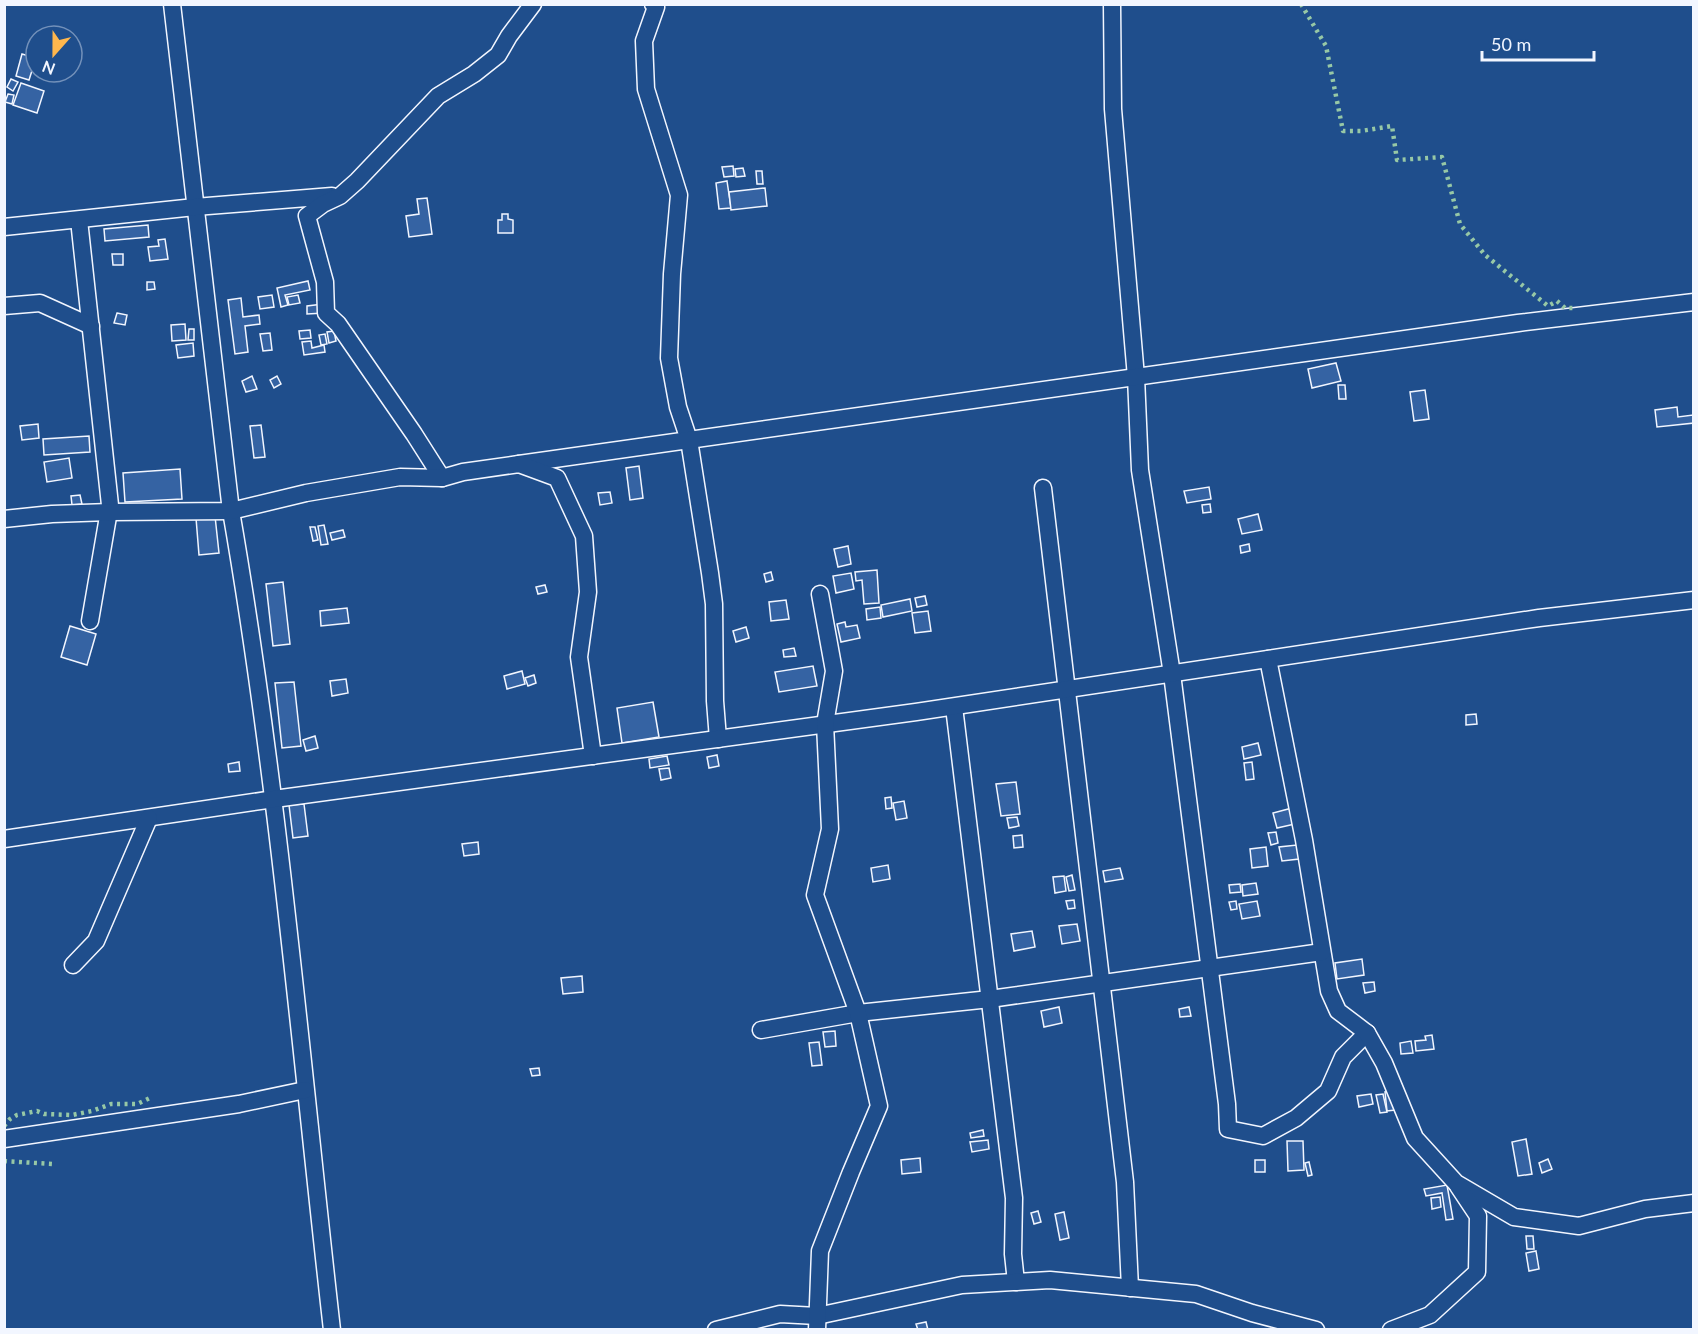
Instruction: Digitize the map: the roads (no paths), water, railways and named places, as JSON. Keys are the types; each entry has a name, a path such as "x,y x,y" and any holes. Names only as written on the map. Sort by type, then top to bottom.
{"street":[{"path":"172,4 231,511 274,799 304,1090 332,1329"},
{"path":"441,478 414,434 338,324 326,313 325,282 307,216 323,204 340,196 357,181 438,96 474,74 498,55 533,4"},
{"path":"652,4 656,7 644,40 646,89 679,195 672,274 669,358 678,407 689,440 714,604 715,701 718,739"},
{"path":"1112,4 1113,109 1136,377 1140,470 1172,674 1227,1104 1228,1129 1263,1136 1296,1118 1328,1091 1343,1057 1367,1033"},
{"path":"4,227 195,207 340,196"},
{"path":"79,220 110,512 90,621"},
{"path":"4,519 52,514 231,511 306,493 400,477 441,478 463,472 1518,323 1694,302"},
{"path":"4,306 40,303 91,326"},
{"path":"519,464 557,478 584,536 588,592 579,657 594,756"},
{"path":"1043,488 1125,1182 1130,1288"},
{"path":"817,1323 820,1251 879,1106 858,1013 815,895 830,829 825,724 834,671 820,594"},
{"path":"4,839 274,799 954,707 1539,618 1694,600"},
{"path":"1268,659 1304,840 1329,990 1338,1011 1367,1033 1384,1063 1415,1138 1456,1183 1478,1216 1477,1272 1430,1315 1391,1329"},
{"path":"954,707 1014,1198 1013,1254 1016,1282"},
{"path":"73,965 96,941 149,818"},
{"path":"761,1030 858,1013 990,999 1322,952"},
{"path":"4,1139 239,1104 304,1090"},
{"path":"1456,1183 1514,1216 1579,1226 1646,1209 1694,1203"},
{"path":"716,1329 780,1314 817,1323 962,1285 1050,1280 1196,1294 1252,1313 1316,1329"}]}
